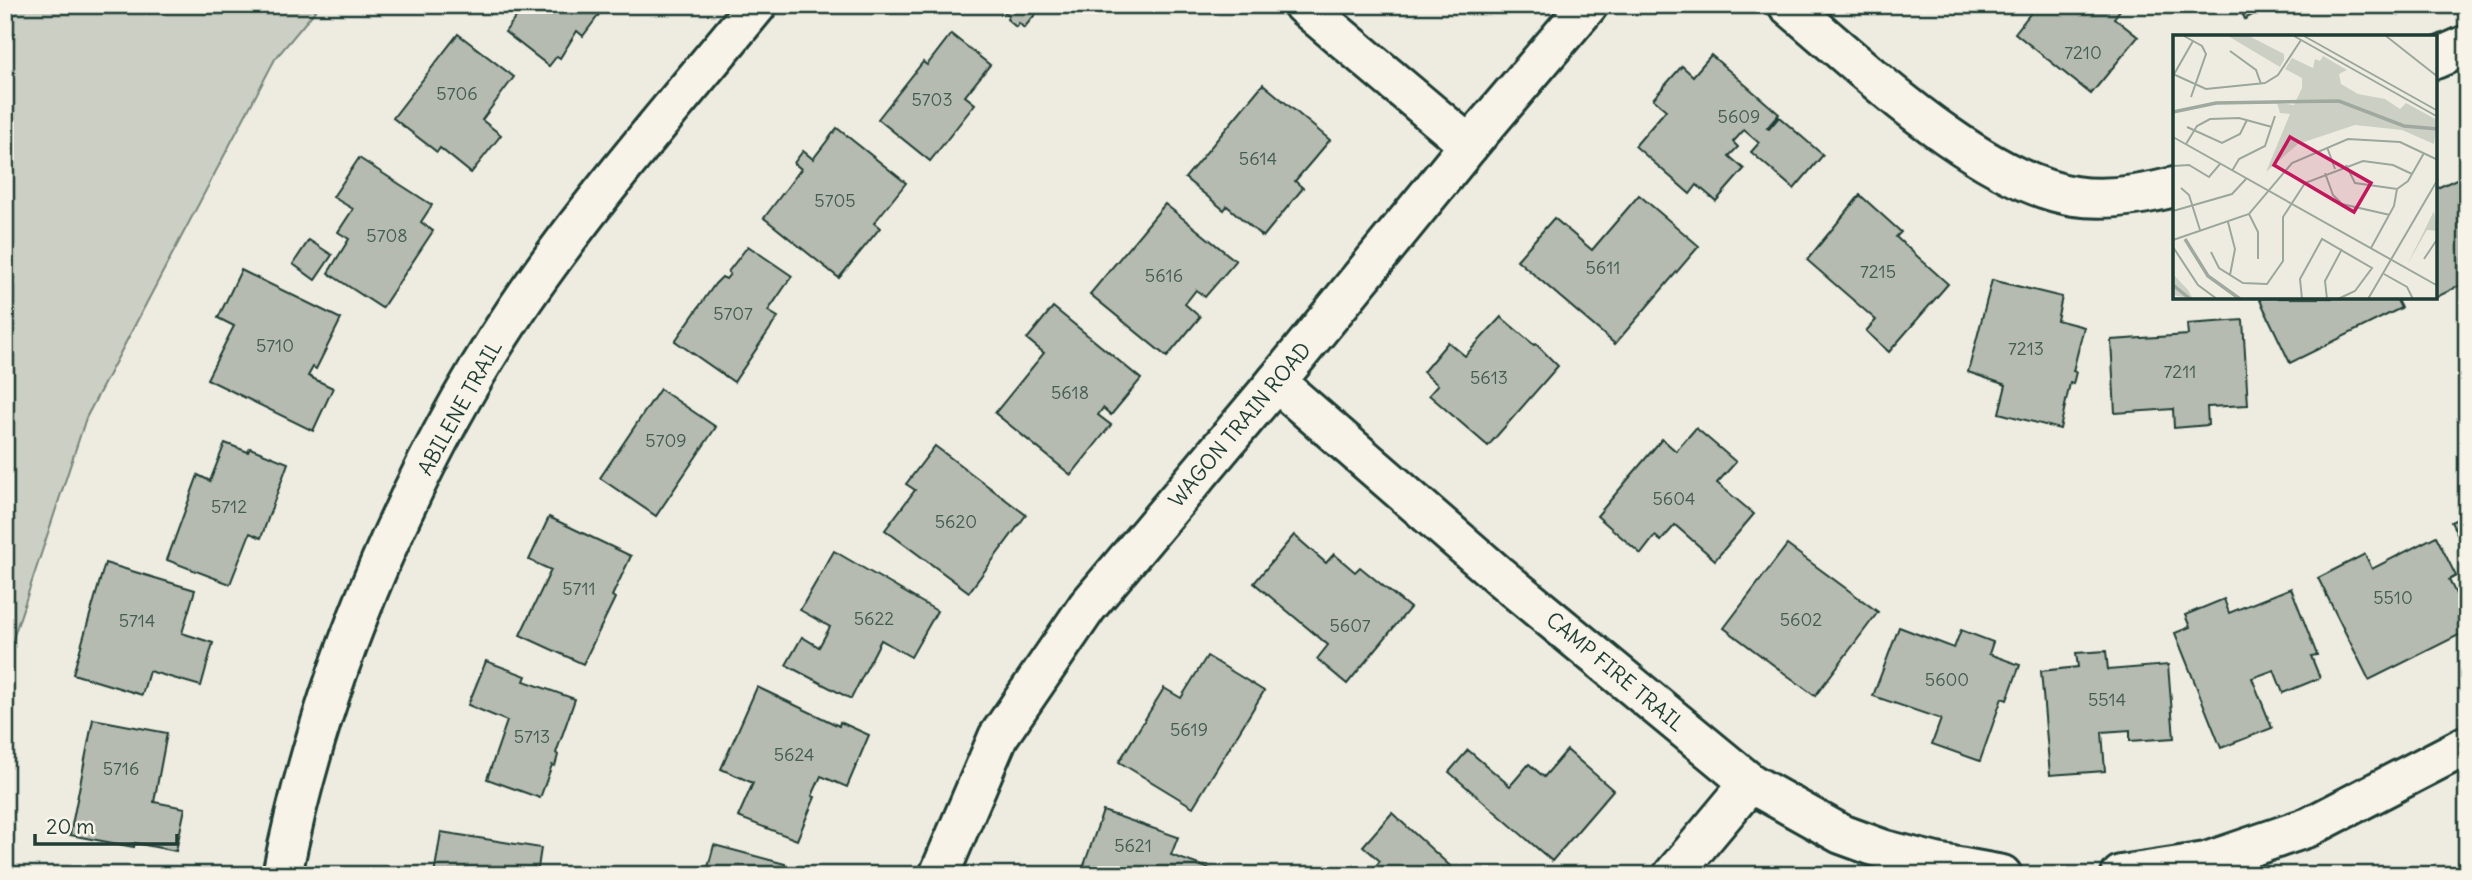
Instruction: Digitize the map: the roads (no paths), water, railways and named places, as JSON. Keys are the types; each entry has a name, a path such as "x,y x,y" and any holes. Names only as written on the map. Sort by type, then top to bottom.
{"street":[{"name":"ABILENE TRAIL","path":"282,875 291,827 313,745 341,662 405,508 448,424 491,349 545,269 589,210 757,5"},
{"path":"1303,5 1469,145"},
{"name":"WAGON TRAIN ROAD","path":"939,875 998,737 1087,607 1588,5"},
{"path":"1788,5 1949,137 2014,175 2074,196 2116,197 2173,188"},
{"path":"2437,58 2467,45"},
{"name":"CAMP FIRE TRAIL","path":"1276,382 1498,575 1750,783 1841,834 1885,850 1936,863 2002,875"},
{"path":"2121,875 2206,862 2309,827 2467,745"},
{"path":"1673,875 1750,783"}]}
